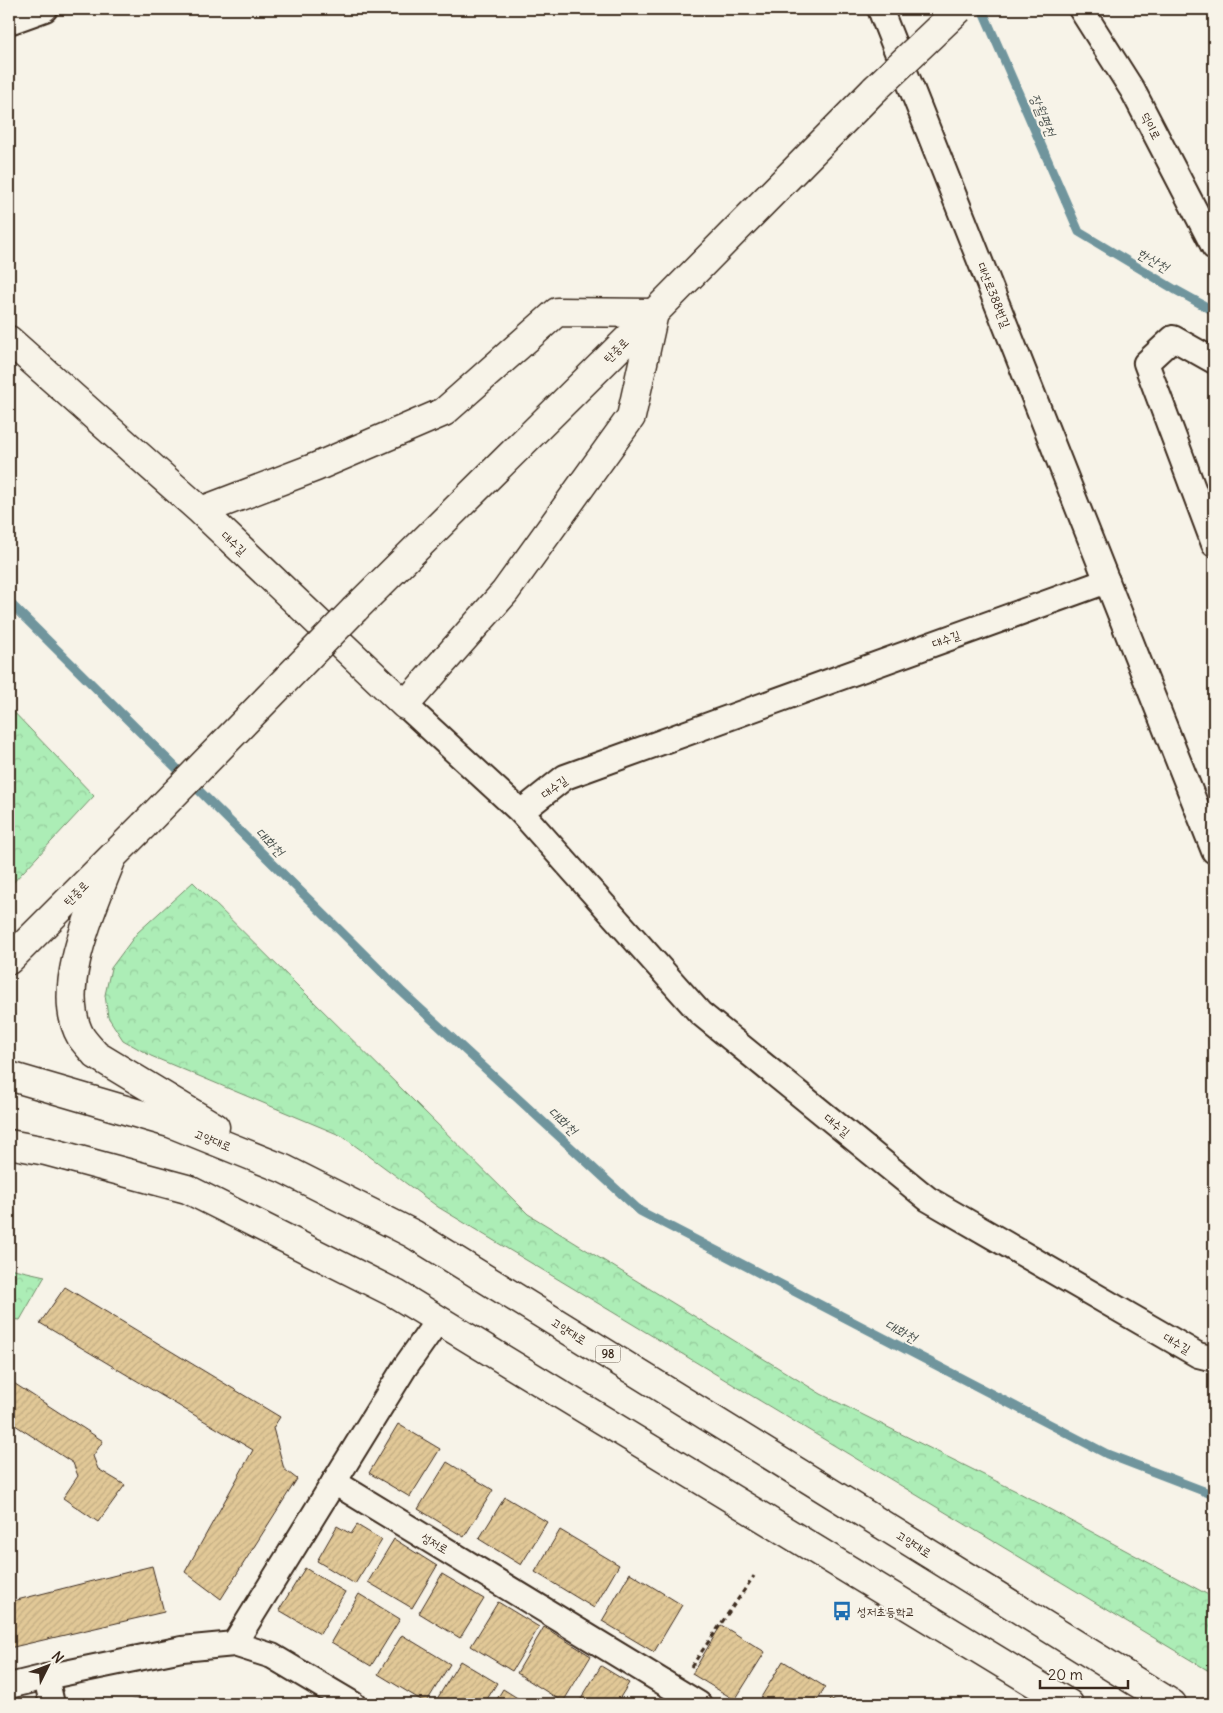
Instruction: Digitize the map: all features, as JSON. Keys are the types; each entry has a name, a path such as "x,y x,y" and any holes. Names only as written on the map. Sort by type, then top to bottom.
{"main road":[{"name":"탄중로","path":"9,960 112,858 355,609 654,313 875,90 959,9"},
{"path":"201,511 316,467 444,412 557,312 654,313 631,417 505,592 405,705"},
{"name":"대수길","path":"9,340 201,511 405,705"},
{"path":"112,858 78,949 71,984 72,1013 81,1037 96,1055 284,1169"},
{"name":"고양대로","path":"9,1076 170,1123 284,1169 413,1234 1172,1704"},
{"path":"9,1144 46,1151 187,1189 396,1294 1070,1704"}],"street":[{"path":"9,22 45,9"},
{"name":"대산로388번길","path":"880,9 1107,581"},
{"name":"덕이로","path":"1080,9 1133,91 1214,248"},
{"path":"1214,362 1173,338 1146,363 1214,544"},
{"path":"1107,581 1214,851"},
{"name":"대수길","path":"521,812 565,776 1107,581"},
{"name":"대수길","path":"405,705 521,812 700,1013 928,1200 1198,1355 1214,1359"},
{"path":"234,1644 405,1367 438,1320"},
{"name":"성저로","path":"334,1482 699,1704"},
{"path":"9,1686 46,1676 182,1649 234,1644 272,1656 353,1704"},
{"path":"46,1676 52,1704"}],"path":[{"path":"691,1667 754,1576"}],"green space":[{"path":"9,707 94,796 9,887"},
{"path":"193,882 528,1214 821,1394 1016,1491 1214,1598 1214,1674 438,1207 342,1136 151,1056 123,1040 108,1017 105,995 111,968 137,933"},
{"path":"9,1268 45,1276 20,1320 9,1319"}],"building":[{"path":"65,1287 280,1417 273,1428 284,1469 297,1479 221,1599 185,1572 253,1450 40,1323"},
{"path":"9,1380 103,1441 93,1456 98,1469 125,1485 98,1522 63,1498 78,1476 73,1463 9,1421"},
{"path":"398,1424 440,1449 410,1497 369,1473"},
{"path":"447,1462 493,1490 464,1537 418,1509"},
{"path":"505,1497 547,1522 521,1565 479,1539"},
{"path":"357,1525 382,1540 355,1584 317,1561 337,1526 351,1534"},
{"path":"560,1530 619,1565 594,1608 535,1572"},
{"path":"394,1539 437,1566 412,1608 368,1582"},
{"path":"152,1566 164,1612 9,1648 9,1602"},
{"path":"305,1568 345,1592 320,1634 279,1610"},
{"path":"630,1573 682,1605 654,1652 602,1621"},
{"path":"442,1574 484,1599 460,1638 419,1613"},
{"path":"359,1594 400,1619 371,1666 331,1642"},
{"path":"498,1602 539,1627 512,1671 471,1646"},
{"path":"721,1625 765,1652 735,1700 692,1674"},
{"path":"544,1627 591,1656 563,1702 517,1673"},
{"path":"402,1635 450,1664 426,1703 378,1674"},
{"path":"460,1661 497,1683 484,1704 434,1704"},
{"path":"783,1661 825,1687 815,1704 757,1704"},
{"path":"601,1666 629,1683 616,1704 578,1704"},
{"path":"503,1689 527,1704 494,1704"},
{"path":"142,1699 143,1704 120,1704"},
{"path":"830,1699 839,1704 828,1704"}],"waterway":[{"name":"장월평천","path":"982,9 1079,232 1214,311"},
{"name":"대화천","path":"9,602 401,991 640,1211 1107,1454 1214,1495"}],"place":[{"name":"성저초등학교","path":"842,1611"}],"water label":[{"name":"한산천","path":"1153,260"}]}
